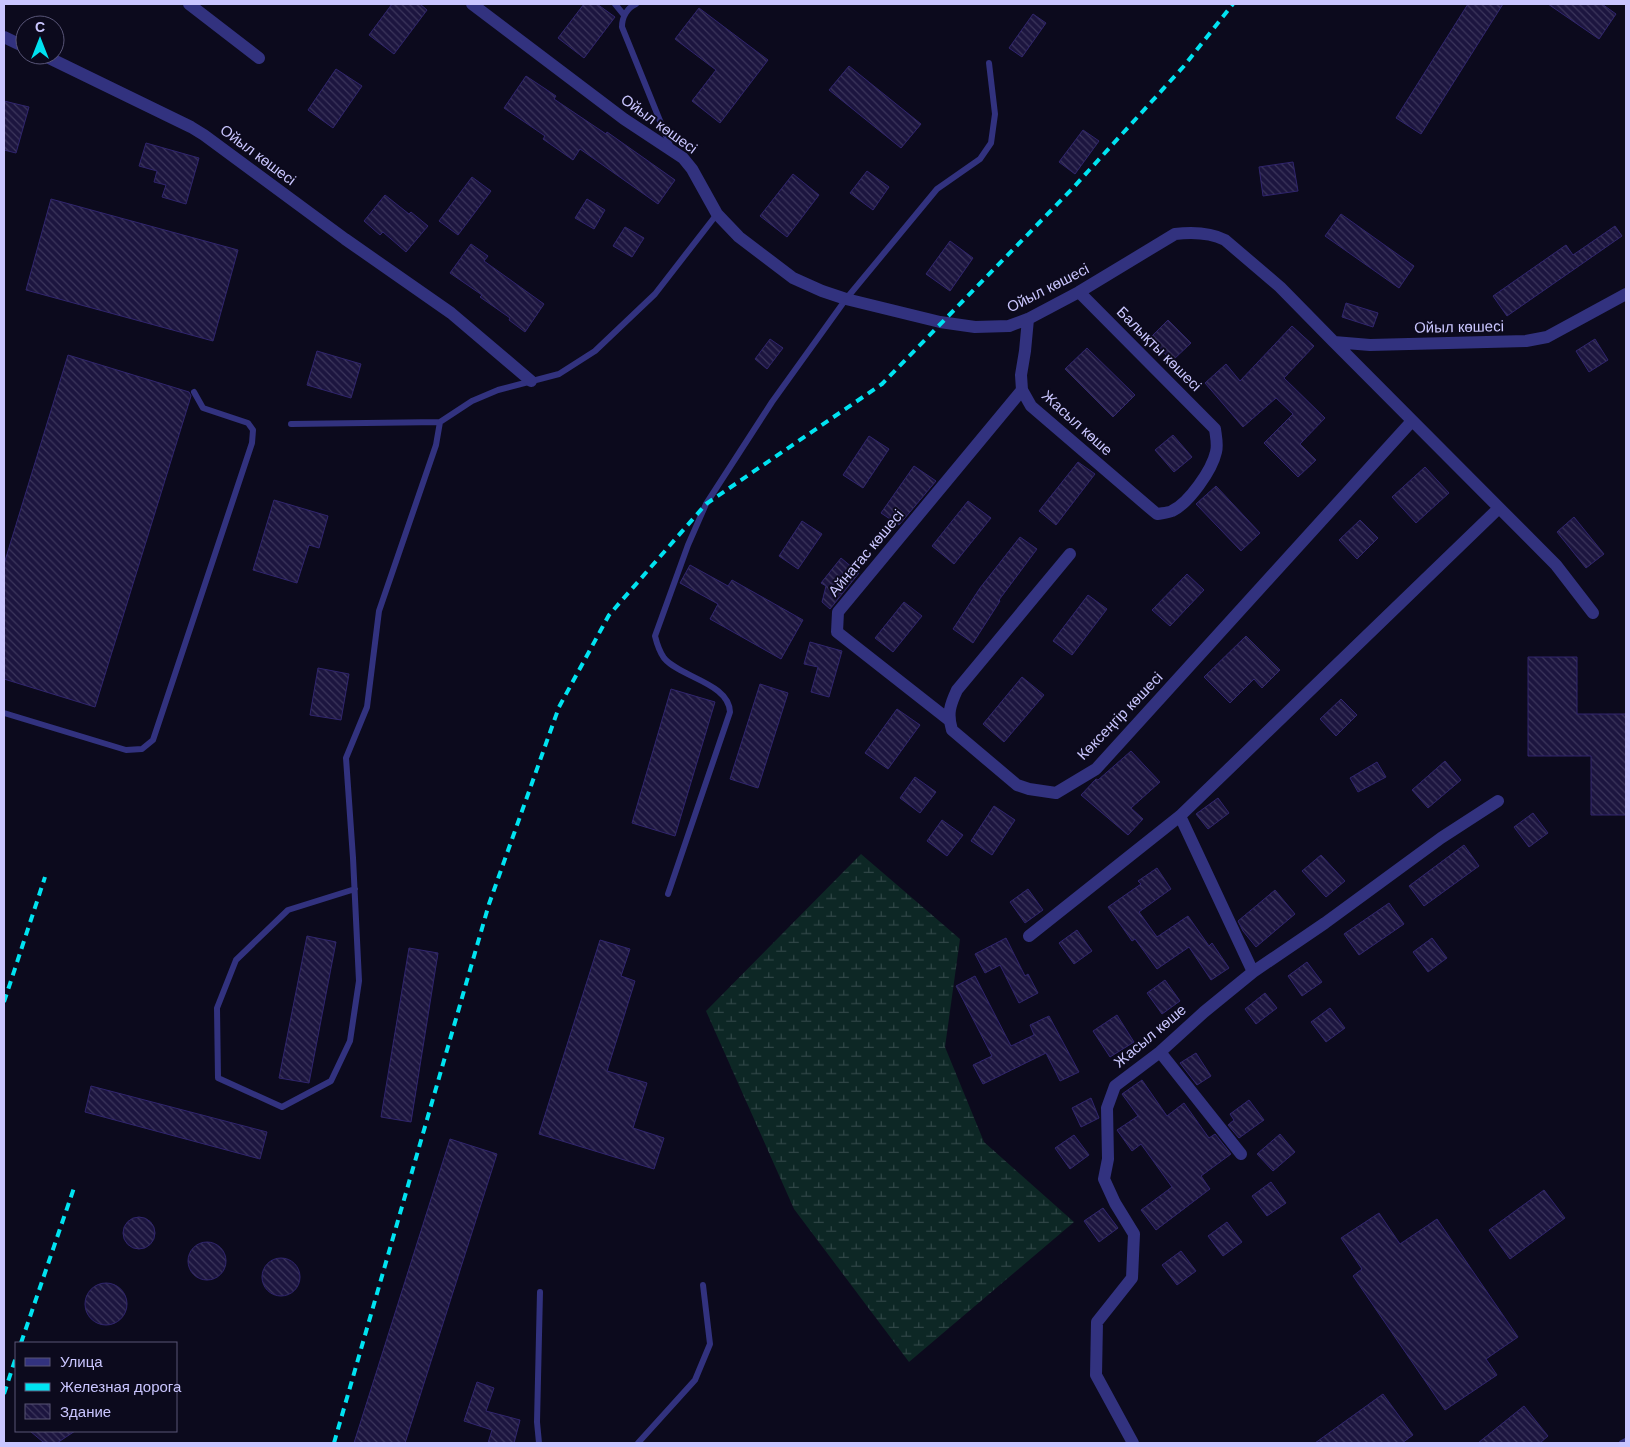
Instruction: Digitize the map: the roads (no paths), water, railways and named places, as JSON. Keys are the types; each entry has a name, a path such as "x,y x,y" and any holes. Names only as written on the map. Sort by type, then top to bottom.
{"street":[{"path":"188,4 259,58"},
{"name":"Ойыл көшесі","path":"472,4 624,119 683,158 692,168 717,214 739,237 794,278 822,291 846,299 940,322 975,327 1008,326 1028,319 1079,292 1175,234 1191,232 1216,235 1225,240 1280,287 1334,342 1370,345 1526,341 1547,337 1626,294"},
{"name":"Ойыл көшесі","path":"65,65 204,135 344,240 451,313 531,381"},
{"name":"Балықты көшесі","path":"1079,292 1215,429 1216,452 1208,470 1187,501 1171,512"},
{"name":"Жасыл көше","path":"1028,319 1021,374 1022,390 1031,406 1150,509 1157,514 1171,512"},
{"path":"1334,342 1556,565 1593,613"},
{"name":"Айнатас көшесі","path":"949,720 837,632 838,612 1022,390"},
{"name":"Көксеңгір көшесі","path":"949,720 952,730 961,738 1017,785 1029,789 1056,794 1096,769 1412,421"},
{"path":"1029,936 1180,816 1500,508"},
{"path":"949,720 949,707 957,690 1070,554"},
{"name":"Жасыл көше","path":"1133,1443 1096,1376 1097,1322 1132,1278 1134,1234 1115,1203 1104,1180 1108,1160 1108,1108 1115,1086 1160,1052 1204,1012 1253,972 1326,923 1440,838 1498,801"},
{"path":"1180,816 1253,972"},
{"path":"1160,1052 1241,1154"}],"lane":[{"path":"615,4 624,15"},
{"path":"636,4 628,8 622,20 622,27 672,151"},
{"path":"668,894 730,712 730,704 725,696 716,689 676,668 664,658 658,648 656,636 688,545 706,504 772,402 846,299 937,189 980,159 991,143 995,114 989,63"},
{"path":"291,424 440,422 472,401 498,390 559,374 595,351 654,294 717,214"},
{"path":"4,713 126,750 142,749 153,740 252,443 253,430 248,423 203,408 194,392"},
{"path":"355,889 288,910 236,960 216,1008 218,1078 282,1107 331,1081 350,1041 358,981 355,889 346,758 367,707 379,611 436,445 440,422"},
{"path":"638,1443 695,1380 710,1344 703,1285"},
{"path":"539,1443 537,1422 540,1292"},
{"path":"1622,1443 1626,1441"}],"railway":[{"path":"334,1443 489,904 559,707 609,615 706,504 882,384 1072,189 1184,66 1233,4"},
{"path":"4,1002 45,877"},
{"path":"21,1342 75,1185"},
{"path":"4,1394 15,1360"}]}
